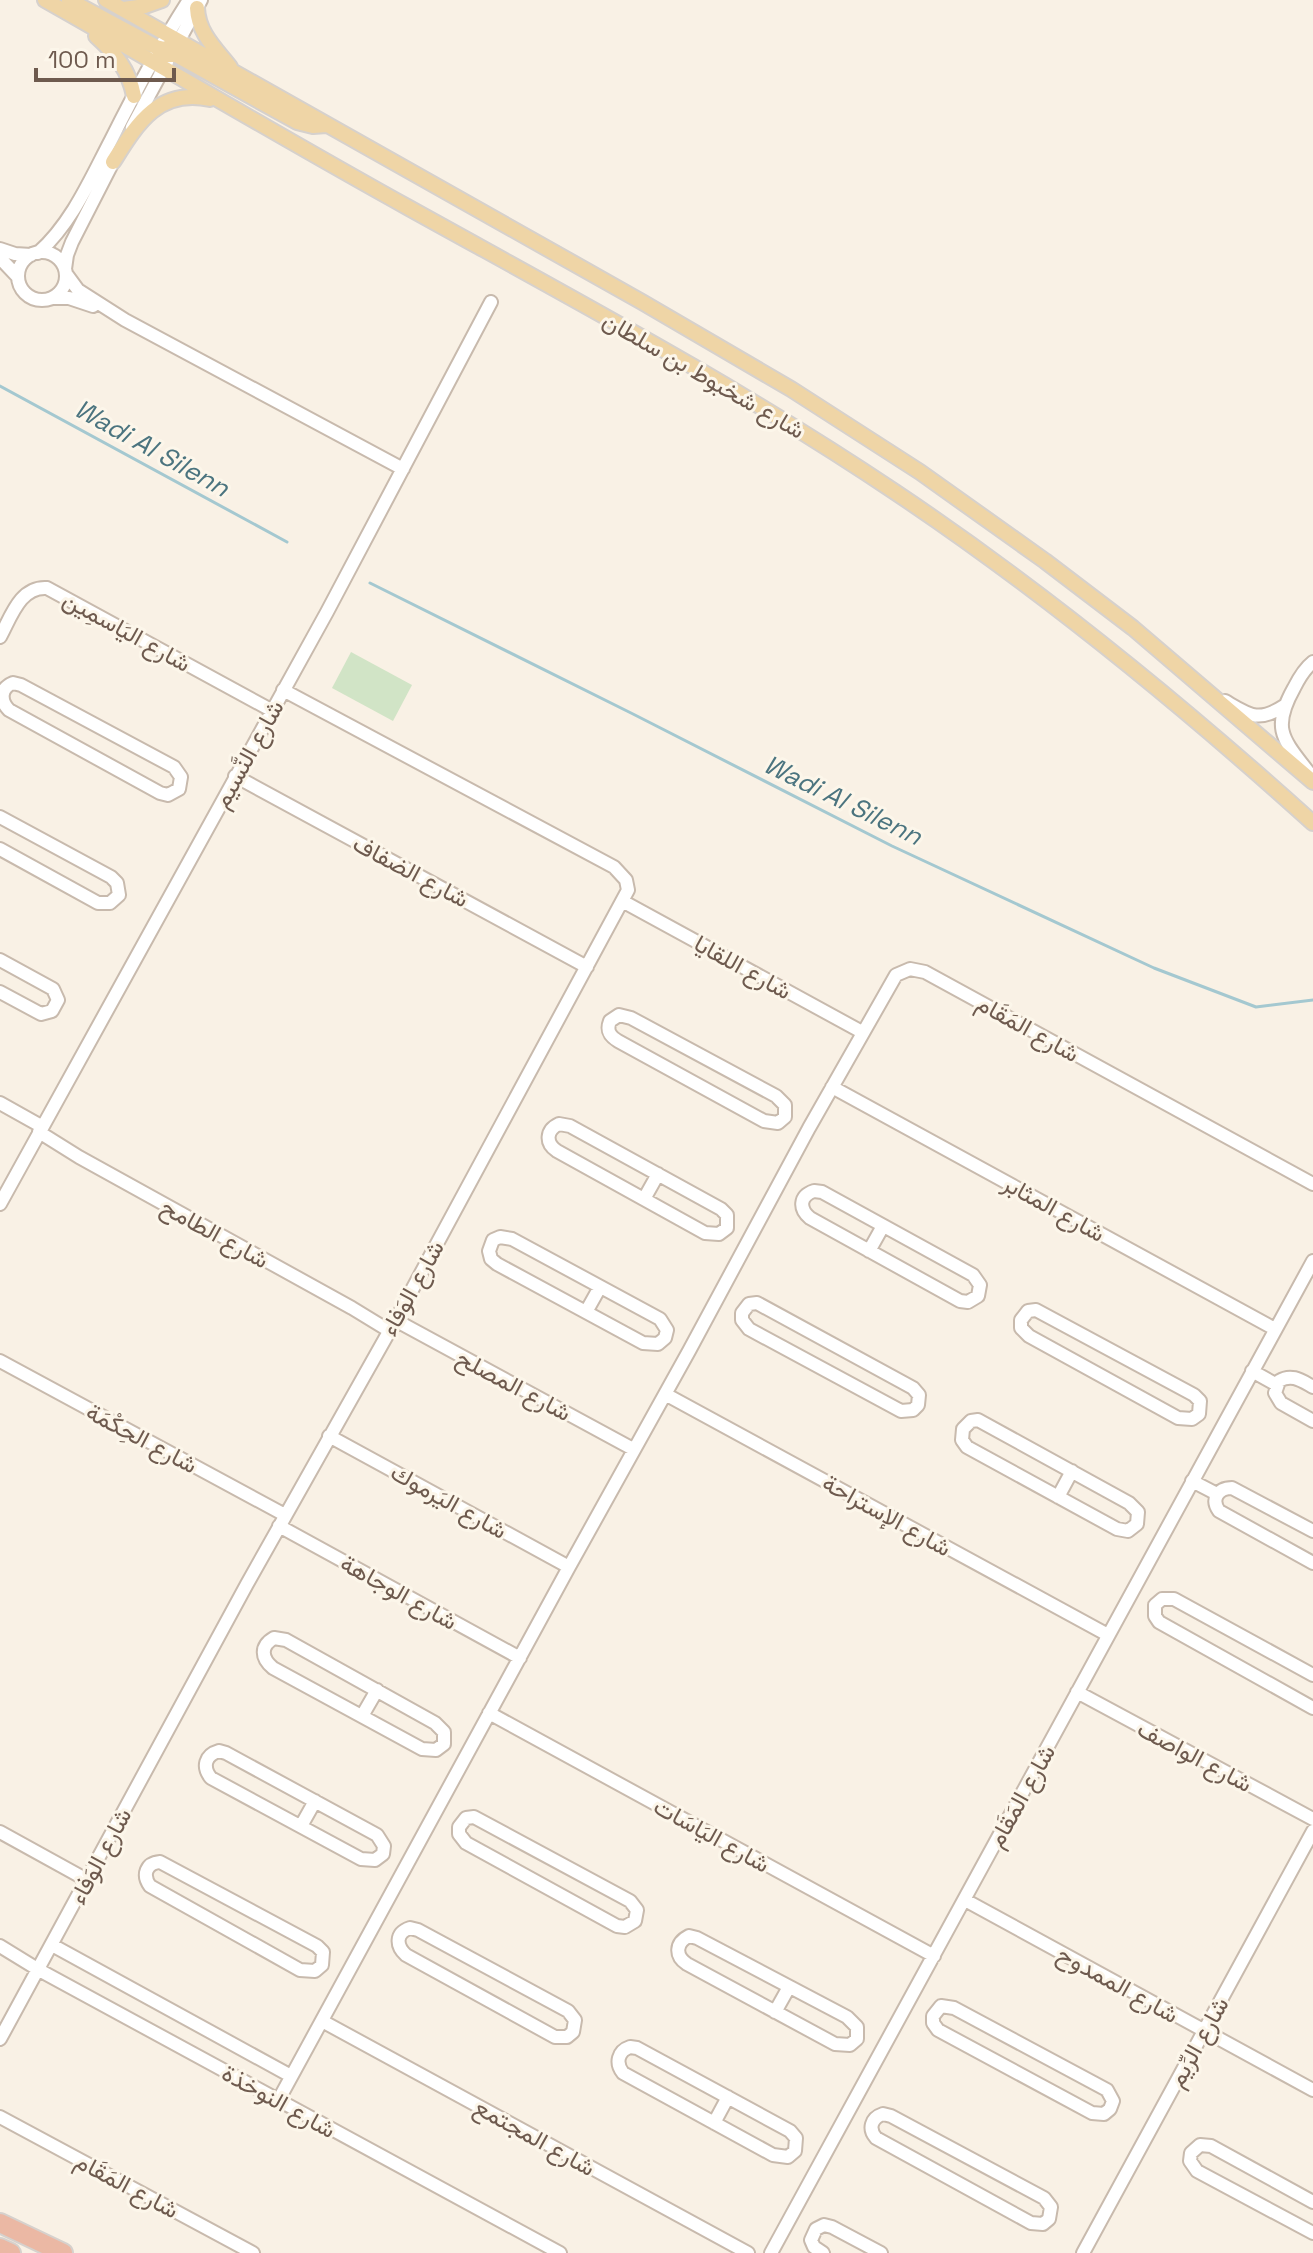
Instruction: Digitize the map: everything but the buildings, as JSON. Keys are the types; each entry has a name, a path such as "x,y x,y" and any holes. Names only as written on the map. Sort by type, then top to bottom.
{"highway":[{"path":"0,2223 63,2253"},
{"path":"0,2248 11,2253"}],"main road":[{"name":"شارع شخبوط بن سلطان","path":"45,0 75,17 236,73 791,389 894,455 1045,561 1133,628 1313,781"},
{"path":"69,0 297,122 326,125"},
{"name":"شارع شخبوط بن سلطان","path":"106,0 122,9 225,102 338,169 709,376 898,494 1007,571 1158,688 1313,823"},
{"path":"122,9 162,0"},
{"path":"196,3 202,31 236,73"},
{"path":"75,17 118,57 128,75 134,96"},
{"path":"113,162 137,124 170,101 194,96 225,102"}],"street":[{"path":"18,277 22,264 52,239 77,204 134,96 196,3"},
{"path":"53,298 63,288 72,242 166,51"},
{"path":"0,249 15,254 45,252 57,257 78,290 125,320 403,469"},
{"path":"0,258 33,299 75,299 125,320"},
{"name":"شارع النَّسيم","path":"0,1204 283,690 491,302"},
{"name":"شارع اليَاسمِين","path":"0,635 23,596 33,589 47,588 271,710"},
{"path":"1313,662 1303,672 1284,706 1281,723 1284,737 1313,781"},
{"path":"17,684 83,718 177,770 181,777 179,789 168,795 160,793 9,710 2,702 1,690 17,684"},
{"path":"283,690 614,867 628,885 624,902"},
{"path":"1210,693 1256,717 1274,713 1284,706"},
{"path":"69,743 83,718"},
{"name":"شارع الضفاف","path":"235,776 587,967"},
{"path":"0,817 21,828 115,879 119,886 117,898 106,904 98,903 3,851 21,828"},
{"name":"شارع الوَفاء","path":"0,2039 624,902"},
{"name":"شارع اللقايا","path":"624,902 862,1032"},
{"path":"0,960 53,989 57,1004 52,1011 41,1014 0,992"},
{"name":"شارع المَقَام","path":"278,2101 809,1128 896,975 904,970 920,970 1313,1184"},
{"path":"616,1016 627,1016 780,1099 787,1109 785,1117 774,1124 764,1121 706,1090 618,1041 609,1033 610,1021 616,1016"},
{"path":"706,1090 719,1066"},
{"name":"شارع المثابر","path":"832,1087 1275,1329"},
{"name":"شارع الطامح","path":"0,1103 64,1153 79,1157 352,1308 392,1325"},
{"path":"785,1117 809,1128"},
{"path":"559,1124 567,1124 721,1209 727,1215 727,1228 719,1234 705,1233 553,1149 548,1139 550,1131 559,1124"},
{"path":"644,1199 658,1174"},
{"path":"779,1185 803,1198"},
{"path":"818,1191 883,1226 976,1278 981,1289 978,1296 968,1302 960,1301 869,1251 807,1215 803,1209 803,1198 809,1192 818,1191"},
{"path":"869,1251 883,1226"},
{"path":"727,1228 749,1240"},
{"path":"497,1238 508,1238 660,1319 667,1330 665,1338 658,1344 648,1345 586,1312 497,1264 490,1255 491,1243 497,1238"},
{"name":"شارع المَقَام","path":"771,2253 1275,1329 1311,1270"},
{"path":"586,1312 600,1287"},
{"path":"719,1297 743,1310"},
{"path":"749,1304 761,1304 822,1338 913,1388 919,1395 918,1405 913,1410 901,1411 809,1362 749,1329 742,1320 743,1310 749,1304"},
{"path":"1032,1310 1040,1311 1194,1395 1200,1401 1199,1414 1183,1420 1025,1334 1020,1324 1022,1316 1032,1310"},
{"name":"شارع المصلح","path":"392,1325 633,1449"},
{"path":"665,1338 689,1351"},
{"path":"809,1362 822,1338"},
{"name":"شارع الحِكْمَة","path":"0,1361 282,1521"},
{"path":"1119,1385 1132,1361"},
{"path":"1252,1371 1277,1385"},
{"path":"1313,1387 1293,1377 1283,1378 1275,1393 1281,1403 1313,1421"},
{"name":"شارع الإستراحة","path":"665,1394 1108,1635"},
{"path":"1199,1414 1222,1426"},
{"path":"971,1421 981,1421 1133,1505 1138,1512 1137,1524 1132,1530 1120,1531 1058,1497 967,1447 962,1440 963,1429 971,1421"},
{"name":"شارع اليَرموك","path":"329,1436 569,1567"},
{"path":"1058,1497 1072,1471"},
{"path":"1192,1481 1217,1494"},
{"path":"1313,1531 1232,1488 1223,1489 1217,1494 1215,1503 1219,1511 1313,1563"},
{"name":"شارع الوجاهة","path":"282,1521 520,1658"},
{"path":"1283,1546 1296,1522"},
{"path":"1137,1524 1161,1537"},
{"path":"1132,1592 1155,1605"},
{"path":"1313,1675 1170,1598 1162,1599 1155,1605 1155,1616 1159,1622 1313,1708"},
{"path":"1223,1658 1237,1633"},
{"path":"274,1638 283,1638 442,1728 444,1744 436,1750 422,1749 362,1716 269,1665 264,1658 265,1646 274,1638"},
{"path":"362,1716 377,1690"},
{"name":"شارع الواصف","path":"1077,1692 1313,1819"},
{"name":"شارع اليَاسَات","path":"489,1713 934,1956"},
{"path":"444,1744 466,1756"},
{"path":"215,1752 226,1753 315,1801 377,1835 384,1846 383,1854 375,1860 366,1860 211,1778 205,1768 207,1760 215,1752"},
{"path":"301,1826 315,1801"},
{"path":"436,1812 460,1824"},
{"path":"474,1817 539,1852 630,1901 637,1910 635,1921 625,1927 617,1926 466,1843 459,1834 460,1824 466,1818 474,1817"},
{"name":"شارع الرِّيم","path":"1083,2253 1313,1831"},
{"path":"0,1832 87,1880"},
{"path":"526,1876 539,1852"},
{"path":"383,1854 406,1865"},
{"path":"164,1862 256,1913 317,1946 324,1957 319,1969 310,1972 300,1970 150,1886 146,1881 146,1870 153,1863 164,1862"},
{"name":"شارع الممدوح","path":"965,1900 1313,2090"},
{"path":"242,1937 256,1913"},
{"path":"375,1923 399,1936"},
{"path":"414,1929 478,1962 568,2011 574,2016 575,2028 567,2037 555,2037 406,1955 399,1947 399,1936 406,1930 414,1929"},
{"path":"693,1936 855,2023 859,2031 857,2039 850,2045 835,2044 775,2012 687,1964 679,1956 679,1945 686,1937 693,1936"},
{"name":"شارع النوخذة","path":"52,1945 291,2076"},
{"name":"شارع النوخذة","path":"0,1946 560,2253"},
{"path":"465,1987 478,1962"},
{"path":"322,1965 346,1977"},
{"path":"775,2012 789,1987"},
{"path":"911,1999 934,2012"},
{"path":"941,2006 950,2006 1014,2040 1107,2090 1113,2101 1110,2109 1104,2114 1095,2115 938,2030 933,2020 934,2012 941,2006"},
{"name":"شارع المجتمع","path":"322,2021 748,2253"},
{"path":"857,2039 880,2051"},
{"path":"1001,2064 1014,2040"},
{"path":"626,2048 637,2048 728,2097 794,2134 797,2142 795,2151 788,2157 779,2157 714,2123 623,2073 618,2063 619,2056 626,2048"},
{"path":"714,2123 728,2097"},
{"path":"849,2108 873,2121"},
{"path":"883,2114 891,2116 1044,2198 1051,2207 1049,2219 1043,2224 1031,2223 876,2138 872,2133 873,2121 883,2114"},
{"name":"شارع المَقَام","path":"0,2117 253,2253"},
{"path":"1288,2220 1307,2199 1211,2146 1200,2145 1191,2153 1190,2161 1197,2171 1288,2220 1313,2233"},
{"path":"795,2151 820,2161"},
{"path":"943,2175 956,2151"},
{"path":"789,2219 813,2232"},
{"path":"823,2253 812,2243 813,2232 819,2226 828,2225 881,2253"}],"green space":[{"path":"351,652 412,685 393,721 332,688"}],"waterway":[{"name":"Wadi Al Silenn","path":"0,386 287,542"},
{"name":"Wadi Al Silenn","path":"370,583 892,846 1154,968 1256,1007 1313,1000"}]}
